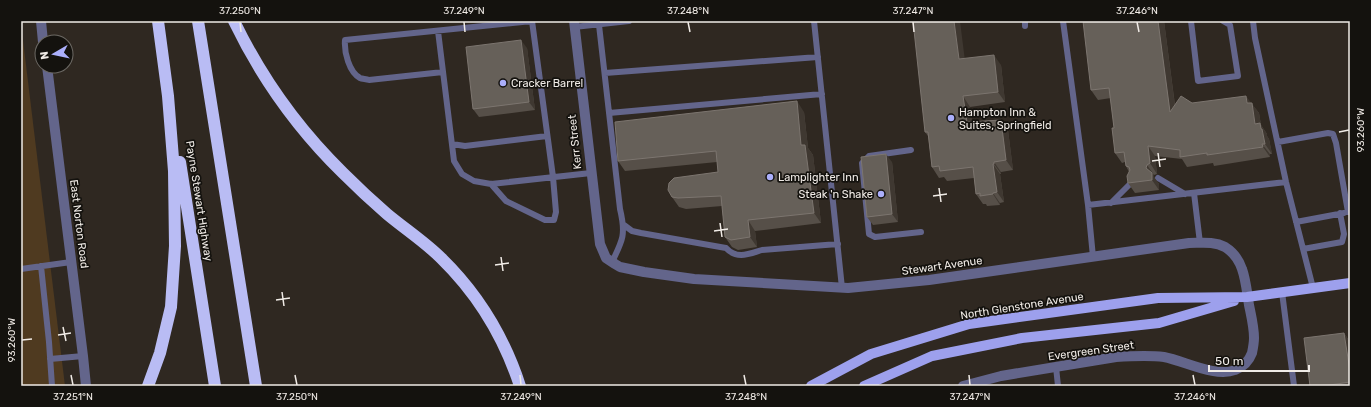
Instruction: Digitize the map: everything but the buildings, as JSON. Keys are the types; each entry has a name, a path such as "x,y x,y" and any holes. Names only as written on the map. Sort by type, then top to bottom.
{"highway":[{"path":"148,386 160,353 171,307 175,246 174,170 169,103 158,21"},
{"name":"Payne Stewart Highway","path":"158,21 215,386"},
{"path":"198,21 256,386"},
{"path":"234,21 269,82 285,106 322,151 364,193 441,258 467,287 486,313 499,335 520,386"}],"main road":[{"name":"North Glenstone Avenue","path":"811,386 871,354 969,324 1158,298 1247,297 1350,284"},
{"name":"North Glenstone Avenue","path":"864,386 932,356 1022,338 1159,323 1247,297"}],"street":[{"path":"41,21 43,34"},
{"name":"Kerr Street","path":"574,24 600,244 601,249 609,260"},
{"name":"East Norton Road","path":"47,74 84,356 86,386"},
{"name":"Stewart Avenue","path":"609,260 620,267 668,276 842,288 929,280 1189,244 1214,243 1229,250 1234,256 1242,270 1247,297"},
{"name":"Evergreen Street","path":"963,386 1001,376 1116,357 1164,357 1216,372 1233,371 1241,368 1247,362 1252,352 1253,331 1247,297"}],"lane":[{"path":"443,72 369,80 360,78 352,71 344,48 345,40 532,21 553,177 556,212 554,220 545,220 506,201 491,184"},
{"path":"574,24 599,25 630,21"},
{"path":"814,21 842,288"},
{"path":"1063,21 1088,205 1093,257"},
{"path":"1191,21 1198,81 1238,76 1230,25 1223,21"},
{"path":"1254,21 1255,38 1286,182 1313,288"},
{"path":"599,25 620,209 624,225 624,234 621,244 609,260"},
{"path":"438,31 454,161 462,174 474,181 491,184 591,173"},
{"path":"605,73 818,57"},
{"path":"609,113 822,94"},
{"path":"1278,142 1328,133 1333,134 1336,143 1349,212 1296,222"},
{"path":"452,144 465,146 547,136"},
{"path":"911,150 869,156 862,163 869,234 875,237 921,232"},
{"path":"1158,178 1185,194"},
{"path":"1111,203 1133,181"},
{"path":"1088,205 1286,182"},
{"path":"1194,193 1200,243"},
{"path":"1303,249 1342,242 1344,234 1340,213"},
{"path":"624,225 632,231 726,248 730,253 736,255 752,254 762,250 838,244"},
{"path":"21,269 72,262"},
{"path":"41,266 52,386"},
{"path":"1282,292 1294,386"},
{"path":"50,359 84,356"},
{"path":"1056,367 1058,386"}],"shaded area":[{"path":"21,24 65,386 21,386"}],"place":[{"name":"Cracker Barrel","path":"503,83"},
{"name":"Hampton Inn & Suites, Springfield","path":"951,118"},
{"name":"Lamplighter Inn","path":"770,177"},
{"name":"Steak 'n Shake","path":"881,194"}]}
